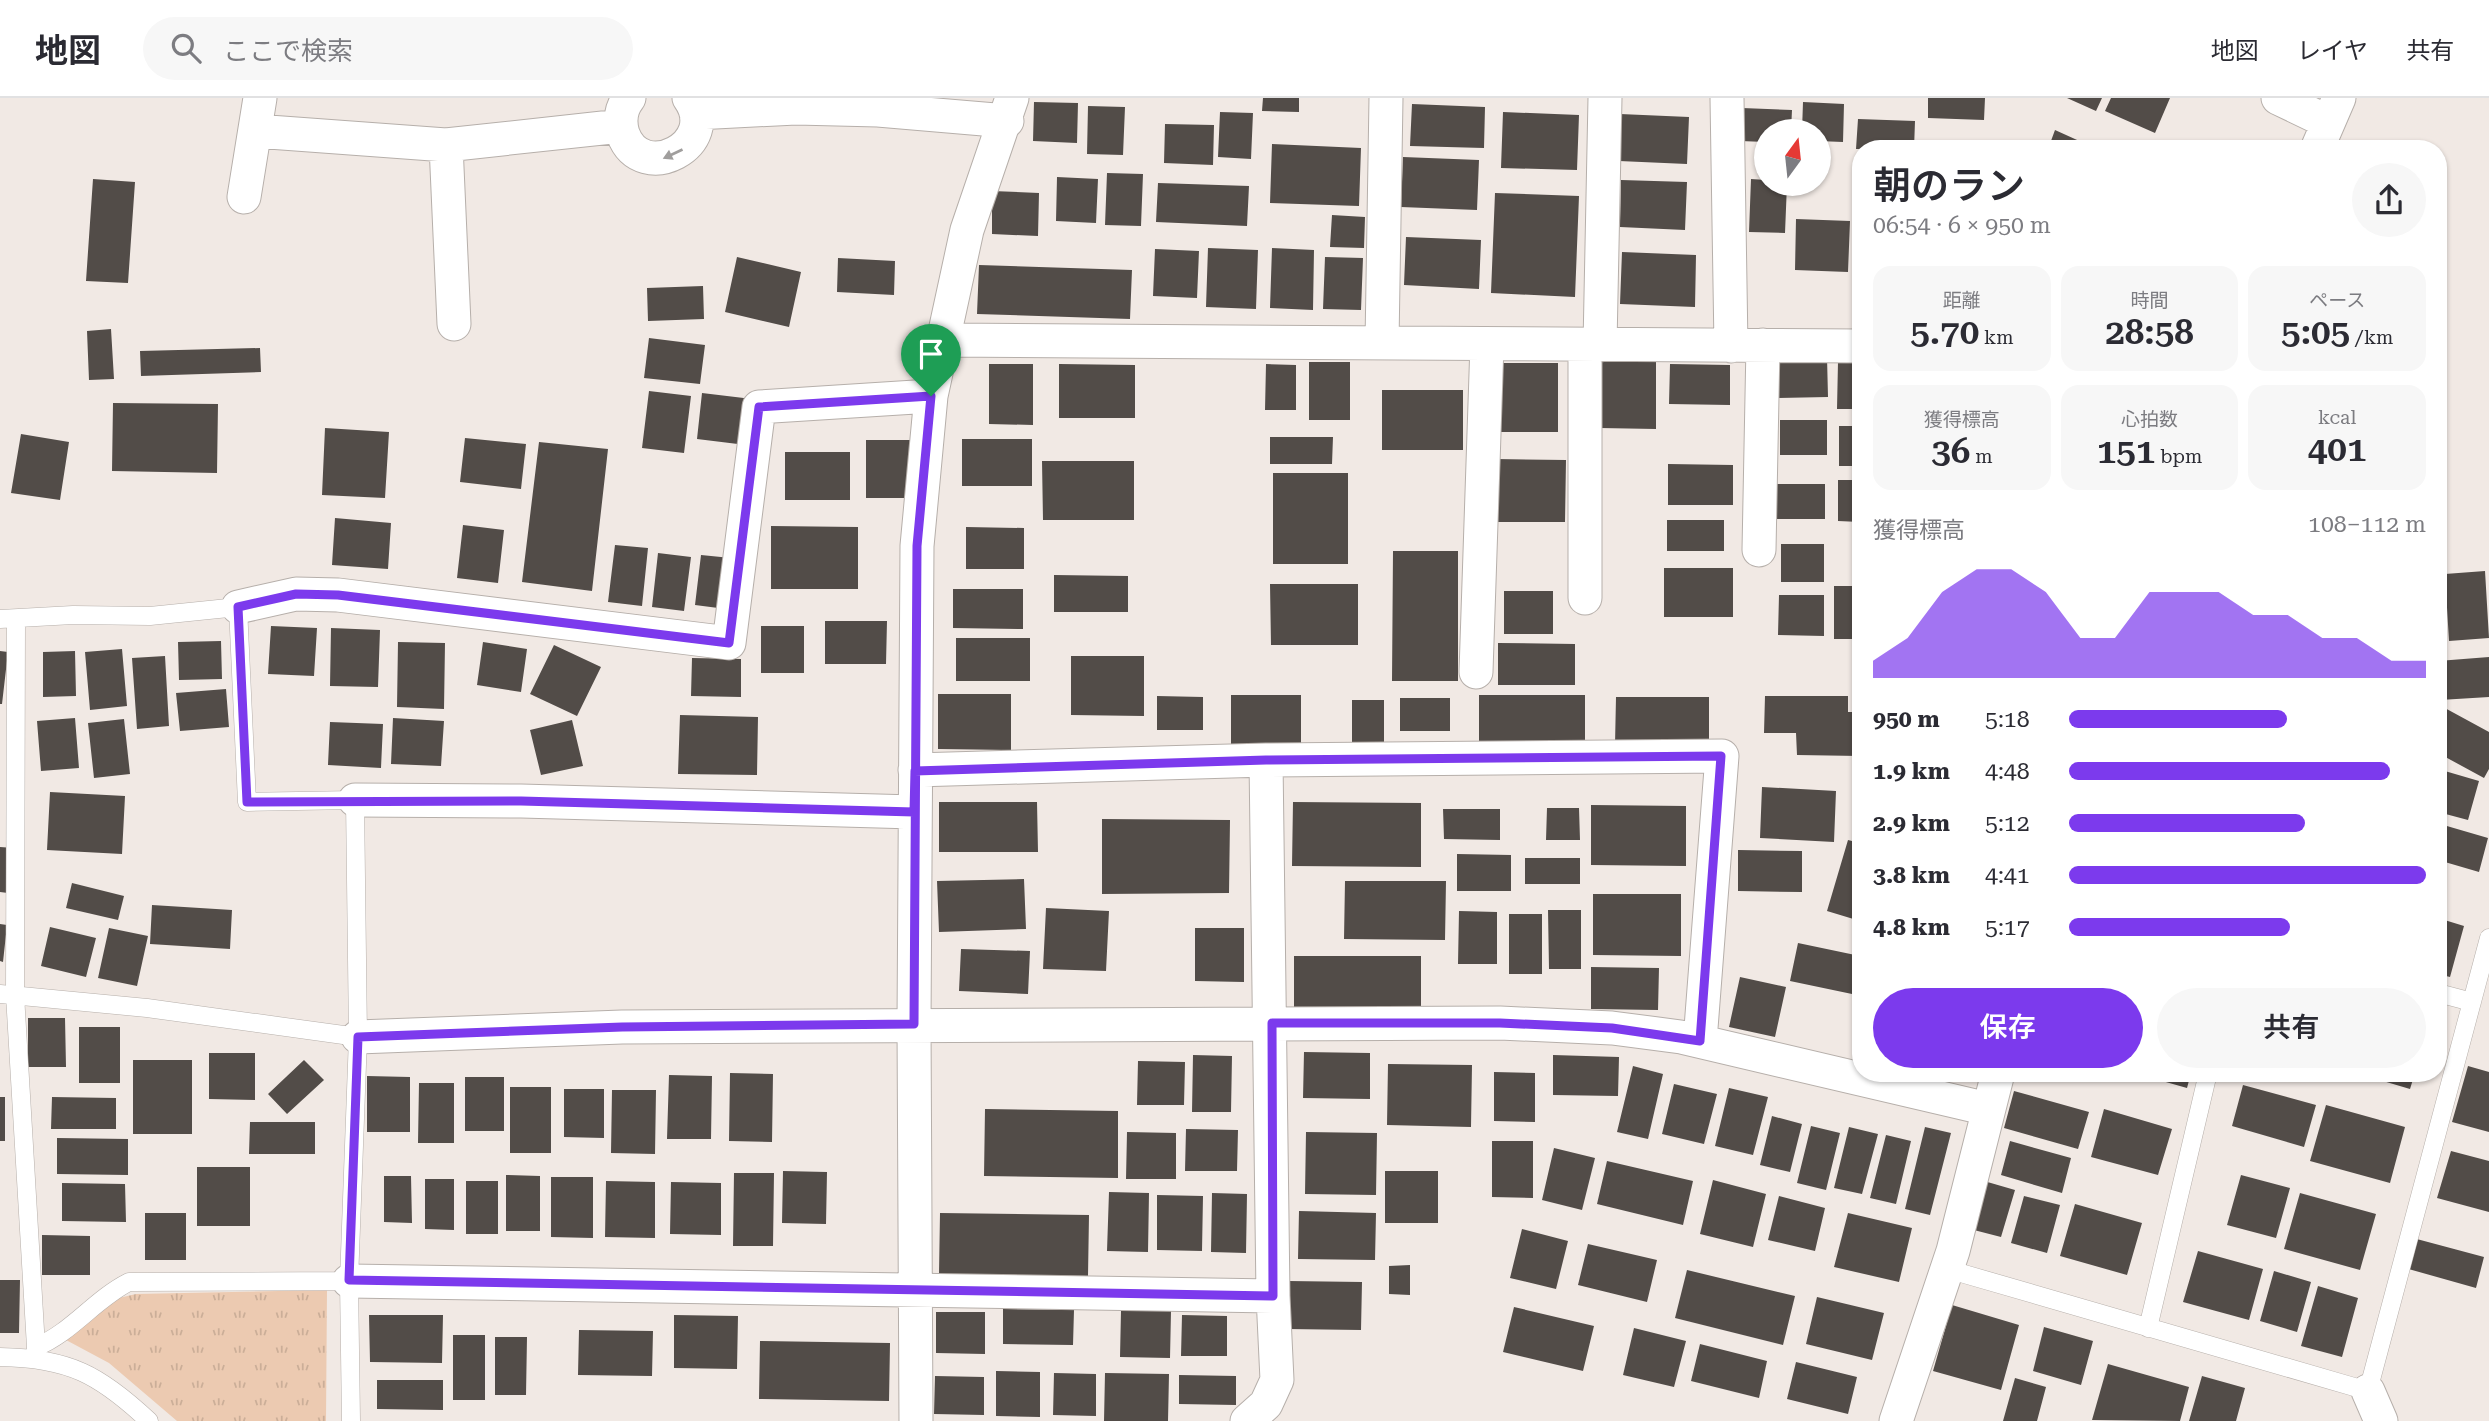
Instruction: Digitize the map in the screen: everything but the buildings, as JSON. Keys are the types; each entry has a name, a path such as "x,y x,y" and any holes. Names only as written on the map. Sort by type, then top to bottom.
{"street":[{"path":"244,197 260,98"},
{"path":"1382,343 1386,98"},
{"path":"1585,598 1592,345 1605,98"},
{"path":"1727,98 1747,346 1759,550"},
{"path":"2278,98 2328,123"},
{"path":"255,131 446,145 625,112 632,148 653,159 666,158 687,147 693,137 692,106 1009,110 967,230 931,396 917,546 914,812 916,1421"},
{"path":"446,145 454,324"},
{"path":"944,340 1852,346"},
{"path":"1476,672 1488,344"},
{"path":"238,607 296,594 338,595 729,643 759,407 931,396"},
{"path":"915,771 1266,760 1721,756 1700,1041"},
{"path":"1247,1421 1266,1404 1278,1380 1273,1296 1272,1023 1266,760"},
{"path":"355,800 521,801 914,812"},
{"path":"358,1037 622,1027 1500,1023 1612,1028 1700,1041 1852,1077"},
{"path":"1874,1082 1988,1109"},
{"path":"1896,1421 1947,1269 1996,1082"},
{"path":"349,1280 1273,1296"},
{"path":"2368,1391 2381,1421"}],"lane":[{"path":"35,1352 8,995 8,620 73,615 150,617 238,607 247,802 355,800 358,1037 349,1280 351,1421"},
{"path":"1947,1269 2368,1391 2489,938"},
{"path":"8,995 147,1008 358,1037"},
{"path":"2447,995 2472,1002"},
{"path":"2147,1328 2206,1082"},
{"path":"0,1357 35,1352 52,1341 106,1294 129,1282 349,1280"},
{"path":"35,1352 94,1376 149,1421"}],"green space":[{"path":"327,1290 326,1421 177,1421 109,1363 66,1340 106,1301 136,1294"}],"route":[{"path":"931,396 759,407 729,643 338,595 296,594 238,607 247,802 521,801 914,812 915,771 1266,760 1721,756 1700,1041 1612,1028 1500,1023 1272,1023 1273,1296 349,1280 358,1037 622,1027 914,1024 915,771 915,716 917,546 931,396"}]}
